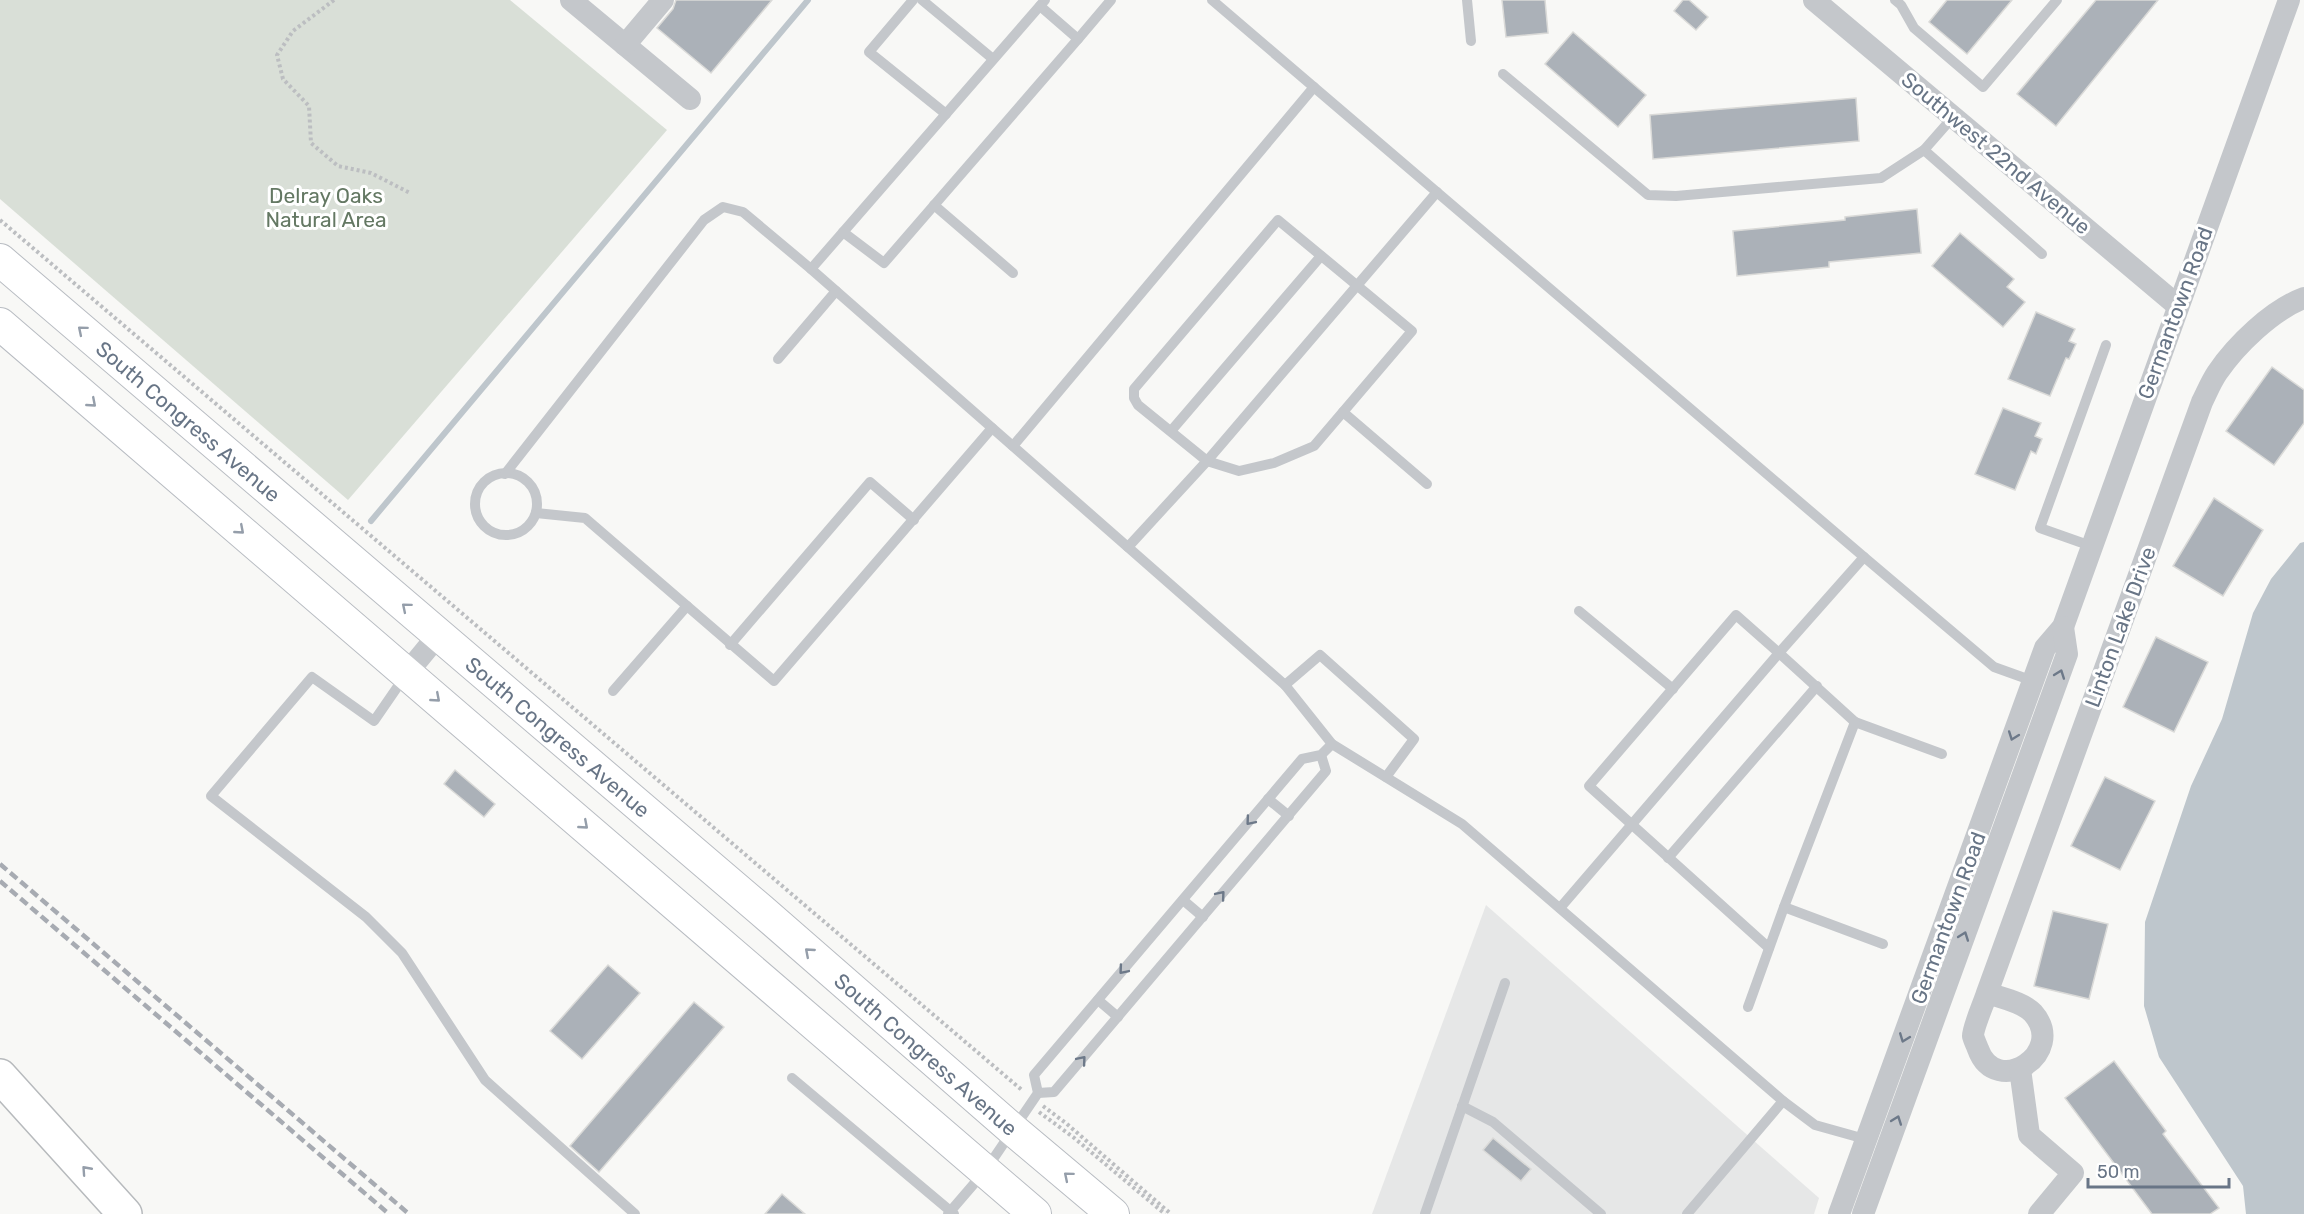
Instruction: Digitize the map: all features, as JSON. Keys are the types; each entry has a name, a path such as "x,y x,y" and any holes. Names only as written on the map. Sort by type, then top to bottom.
{"highway":[{"path":"0,1076 125,1214"}],"main road":[{"name":"South Congress Avenue","path":"0,260 761,910 1028,1107 1113,1214"},
{"path":"0,324 1035,1214"}],"street":[{"path":"571,0 690,99"},
{"path":"625,45 663,0"},
{"name":"Southwest 22nd Avenue","path":"1814,0 2178,306"},
{"name":"Germantown Road","path":"1839,1214 2045,648 2062,627 2289,0"},
{"name":"Linton Lake Drive","path":"2020,1069 2006,1071 1993,1068 1982,1060 1973,1035 2202,402 2215,375 2224,363 2283,308 2304,298"},
{"name":"Germantown Road","path":"1863,1214 2067,654 2062,627"},
{"path":"407,673 439,634"},
{"path":"1989,867 1985,860 2041,700 2041,690 2033,681"},
{"path":"1987,993 2032,1012 2039,1023 2042,1037 2040,1051 2031,1062 2020,1069 2029,1135 2073,1173 2039,1214"},
{"path":"1855,1214 1878,1150 1875,1143 1865,1139"}],"lane":[{"path":"913,0 869,52 946,114"},
{"path":"922,0 993,59"},
{"path":"843,232 884,263 1111,0"},
{"path":"1212,0 1994,667 2033,681"},
{"path":"1467,0 1471,41"},
{"path":"1894,0 1901,5 1914,28 1983,87 2057,0"},
{"path":"811,269 1042,3 1078,39"},
{"path":"1503,74 1648,195 1676,196 1881,178 1924,150 1953,117"},
{"path":"1013,446 1314,87"},
{"path":"1924,150 2042,254"},
{"path":"1128,547 1207,461 1359,286 1437,192"},
{"path":"934,205 1013,273"},
{"path":"505,474 704,220 723,207 743,212 1285,685 1332,744 1462,824 1783,1101 1815,1125 1865,1139"},
{"path":"1278,220 1359,286 1412,331 1314,446 1274,463 1239,471 1207,461 1138,405 1134,398 1134,389 1278,220"},
{"path":"1171,431 1321,256"},
{"path":"778,359 836,291"},
{"path":"2091,546 2040,528 2106,345"},
{"path":"1343,412 1426,484"},
{"path":"536,513 585,518 774,681 992,428"},
{"path":"505,474 523,479 531,485 537,504 536,513 524,529 506,536 487,529 480,521 475,500 485,482 494,476 505,474"},
{"path":"730,645 870,482 914,519"},
{"path":"1560,908 1779,652 1864,557"},
{"path":"613,691 687,606"},
{"path":"1579,611 1673,689"},
{"path":"1769,948 1589,786 1736,615 1855,722 1942,754"},
{"path":"1285,685 1320,655 1414,739 1386,777"},
{"path":"407,673 374,721 312,677 211,796 366,917 402,953 485,1080 635,1214"},
{"path":"1668,858 1816,686"},
{"path":"1748,1007 1855,722"},
{"path":"792,1078 951,1213 985,1171 1028,1107 1034,1075 1302,759 1321,755 1332,744"},
{"path":"1028,1107 1054,1092 1289,816 1326,771 1321,755"},
{"path":"1268,799 1289,816"},
{"path":"1182,900 1203,917"},
{"path":"1784,907 1883,944"},
{"path":"1425,1214 1505,982"},
{"path":"1098,1000 1118,1017"},
{"path":"1687,1214 1783,1101"},
{"path":"1462,1106 1493,1122 1601,1214"}],"path":[{"path":"334,0 293,31 277,55 283,79 309,106 311,143 338,166 371,173 410,193"},
{"path":"0,220 996,1070 1028,1107 1073,1137 1165,1214"},
{"path":"1028,1107 1066,1124 1171,1214"}],"shaded area":[{"path":"2304,542 2304,1214 2246,1214 2243,1186 2159,1057 2144,1006 2145,922 2191,786 2222,719 2253,613 2271,579 2300,543"},
{"path":"1486,905 1819,1198 1814,1214 1372,1214"}],"green space":[{"name":"Delray Oaks Natural Area","path":"0,0 510,0 667,130 348,500 0,199"}],"building":[{"path":"676,0 772,0 711,73 657,28 673,9"},
{"path":"1502,0 1545,0 1548,33 1506,37"},
{"path":"1683,0 1689,0 1708,17 1696,30 1674,11"},
{"path":"1947,0 2012,0 1967,54 1929,22"},
{"path":"2096,0 2158,0 2056,126 2017,94"},
{"path":"1573,32 1646,95 1618,127 1545,64"},
{"path":"1856,98 1859,141 1653,159 1650,115"},
{"path":"1917,209 1921,253 1829,262 1829,267 1737,276 1733,231 1845,220 1845,217"},
{"path":"1960,233 2014,279 2007,287 2025,302 2003,327 1932,266"},
{"path":"2036,312 2075,329 2069,341 2076,344 2069,359 2066,358 2050,396 2008,379"},
{"path":"2272,367 2304,390 2304,423 2274,465 2226,431"},
{"path":"2003,408 2041,423 2035,436 2042,439 2036,454 2031,451 2015,490 1975,474"},
{"path":"2214,498 2263,530 2223,596 2173,566"},
{"path":"2156,637 2208,662 2174,732 2123,707"},
{"path":"455,770 495,804 484,817 444,784"},
{"path":"2105,777 2155,801 2120,870 2071,846"},
{"path":"2053,911 2108,924 2089,999 2034,986"},
{"path":"608,965 640,993 582,1059 550,1031"},
{"path":"694,1002 724,1027 599,1172 570,1146"},
{"path":"2114,1061 2166,1131 2163,1134 2219,1208 2210,1214 2152,1214 2065,1098"},
{"path":"1493,1138 1531,1169 1521,1181 1483,1150"},
{"path":"782,1194 805,1214 765,1214"}],"waterway":[{"path":"371,521 808,0"}],"railway":[{"path":"0,864 409,1214"},
{"path":"0,881 389,1214"}]}
